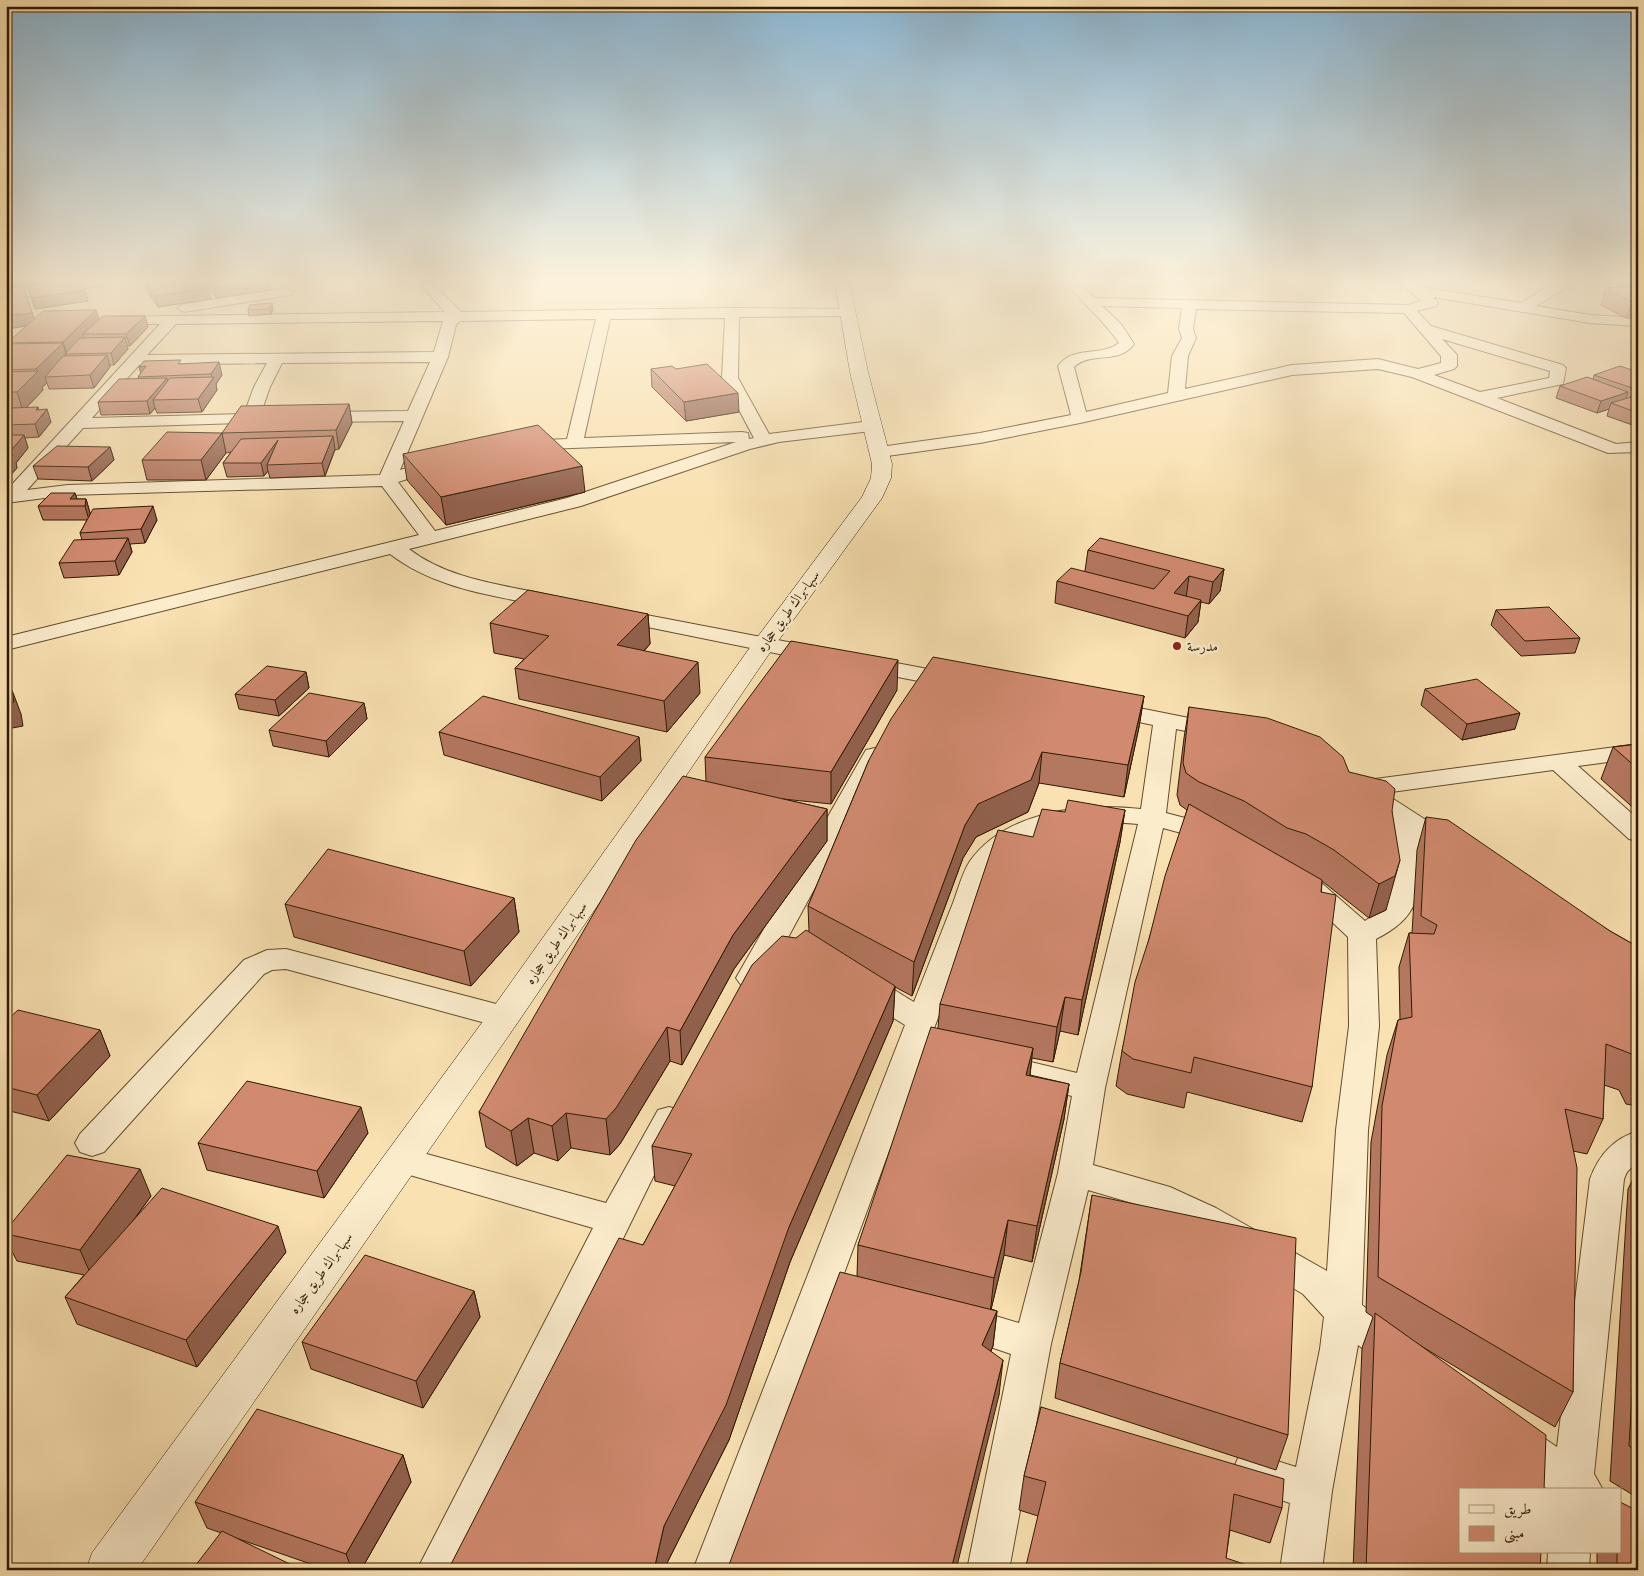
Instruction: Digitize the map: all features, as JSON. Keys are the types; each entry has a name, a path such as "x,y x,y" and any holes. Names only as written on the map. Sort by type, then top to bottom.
{"main road":[{"name":"سبها-براك طريق حجاره","path":"109,1570 504,1017 764,644 872,498 881,478 882,464 857,355"}],"street":[{"path":"8,498 140,355"},
{"path":"575,442 595,355"},
{"path":"731,355 730,378 770,437"},
{"path":"1080,418 1068,380 1066,366 1068,362 1096,355"},
{"path":"1176,396 1181,355"},
{"path":"1418,374 1449,366 1449,355"},
{"path":"1480,397 1556,380 1558,368 1512,355"},
{"path":"135,360 440,357 387,480"},
{"path":"251,418 262,387 277,358"},
{"path":"512,447 575,442 770,437 980,438 1080,418 1292,370 1378,364 1418,374 1480,397 1614,449 1638,461"},
{"path":"299,418 415,416"},
{"path":"78,422 280,418"},
{"path":"6,644 591,497 770,437"},
{"path":"1614,449 1638,447"},
{"path":"8,498 68,490 387,480 454,459"},
{"path":"387,480 431,538"},
{"path":"394,547 417,565 450,579 582,608 764,644 912,687 978,685"},
{"path":"1086,705 1239,736"},
{"path":"988,1570 1036,1407 1032,1344 1075,1173 1089,1088 1153,816 1165,720"},
{"path":"736,1003 789,942 887,733"},
{"path":"1472,862 1352,784 1559,762 1638,751"},
{"path":"1559,762 1638,833"},
{"path":"714,1570 840,1284 936,1045 981,865 994,849 1021,833 1054,821 1109,816 1153,816 1191,825 1238,844"},
{"path":"1362,934 1386,920 1401,906 1404,887 1406,819"},
{"path":"1281,868 1308,887 1362,934 1364,1026 1352,1130 1343,1312 1339,1350 1312,1491 1301,1570"},
{"path":"92,1143 254,967 267,960 286,959 504,1017"},
{"path":"845,975 936,1045 1089,1088"},
{"path":"438,1570 643,1164 682,1096"},
{"path":"1576,1488 1607,1179 1612,1164 1622,1153 1638,1144"},
{"path":"401,1160 616,1220"},
{"path":"1075,1173 1158,1196 1204,1218 1304,1274 1325,1291 1343,1312 1422,1371"},
{"path":"929,1312 1032,1344"},
{"path":"1494,1424 1576,1488"},
{"path":"1218,1462 1312,1491"},
{"path":"1568,1570 1569,1554"}],"building":[{"path":"6,355 51,355 36,369 6,370"},
{"path":"107,355 90,375 45,377 63,356"},
{"path":"181,360 178,364 219,362 211,374 138,377 146,366 139,367 144,361"},
{"path":"707,364 738,393 684,402 651,369 672,366 676,369"},
{"path":"1620,366 1638,372 1638,388 1635,389 1594,375"},
{"path":"38,371 17,392 6,392 6,372"},
{"path":"214,377 198,399 153,400 170,378"},
{"path":"1587,377 1628,392 1601,401 1560,386"},
{"path":"167,378 147,401 98,402 119,379"},
{"path":"1638,395 1638,413 1611,403"},
{"path":"349,404 336,430 222,433 241,406"},
{"path":"38,407 36,410 47,409 35,424 6,425 6,414 11,408"},
{"path":"538,425 582,466 441,497 403,454"},
{"path":"167,432 222,433 201,460 142,460"},
{"path":"6,435 24,435 9,453 6,453"},
{"path":"333,436 322,463 267,465 278,440 261,463 223,463 241,439"},
{"path":"57,446 110,447 88,467 33,466"},
{"path":"6,454 13,455 6,462"},
{"path":"51,493 75,493 70,499 86,499 85,506 38,506"},
{"path":"153,506 141,529 80,533 93,509"},
{"path":"128,538 115,561 59,563 74,540"},
{"path":"1100,538 1224,569 1213,582 1189,576 1174,593 1201,600 1188,616 1057,581 1071,568 1154,589 1170,571 1088,550"},
{"path":"528,590 648,614 617,645 698,662 664,701 515,668 549,636 490,623"},
{"path":"1549,607 1580,638 1525,641 1496,610"},
{"path":"791,641 898,660 831,772 705,757"},
{"path":"933,657 1144,696 1128,765 1042,752 1031,780 978,804 965,825 914,962 808,906 869,760 891,719"},
{"path":"267,666 306,672 275,700 235,694"},
{"path":"1477,679 1520,713 1467,724 1425,689"},
{"path":"12,690 14,702 6,704 6,692"},
{"path":"309,693 364,703 326,741 269,730"},
{"path":"483,696 639,737 600,777 439,732"},
{"path":"1189,707 1267,718 1320,737 1343,757 1349,772 1386,781 1395,789 1392,811 1400,860 1395,876 1379,884 1334,850 1306,834 1287,828 1244,801 1199,782 1186,773 1183,763"},
{"path":"1638,744 1638,769 1613,747"},
{"path":"683,776 827,809 733,935 680,1031 667,1027 616,1108 606,1119 566,1113 552,1126 528,1118 511,1131 479,1112 636,840"},
{"path":"1068,800 1125,810 1082,1000 1065,997 1057,1027 940,1004 998,830 1033,837 1042,809 1065,812"},
{"path":"1189,804 1322,880 1321,892 1336,895 1312,1087 1194,1057 1191,1073 1133,1059 1122,1051 1135,982 1149,939 1165,876"},
{"path":"1426,817 1448,820 1610,931 1638,947 1638,1062 1634,1055 1606,1044 1603,1119 1565,1109 1577,1168 1573,1392 1378,1277 1382,1106 1398,1020 1412,1017 1409,933 1434,934 1437,925 1421,916"},
{"path":"328,849 514,898 464,951 285,904"},
{"path":"806,930 895,986 789,1227 726,1405 664,1526 654,1570 448,1570 619,1238 643,1245 692,1154 652,1146 752,965 782,936 796,938"},
{"path":"18,1010 100,1030 37,1095 6,1087 6,1021"},
{"path":"931,1027 1033,1048 1026,1075 1069,1084 1037,1226 1008,1220 994,1278 858,1245"},
{"path":"247,1081 361,1107 317,1171 198,1143"},
{"path":"67,1155 140,1169 80,1250 6,1234 6,1230"},
{"path":"162,1188 278,1226 186,1340 65,1297"},
{"path":"1092,1195 1296,1238 1288,1435 1060,1363 1081,1272"},
{"path":"365,1255 474,1291 416,1381 302,1342"},
{"path":"840,1272 997,1311 982,1345 1003,1360 951,1570 727,1570"},
{"path":"1638,1289 1638,1451 1629,1446"},
{"path":"1375,1313 1546,1435 1544,1488 1459,1488 1459,1554 1541,1554 1540,1570 1366,1570"},
{"path":"1041,1407 1284,1479 1282,1508 1234,1494 1226,1558 1262,1570 1025,1570 1046,1482 1024,1476"},
{"path":"257,1409 403,1455 346,1554 195,1502"},
{"path":"1622,1503 1638,1511 1638,1570 1617,1570 1617,1554 1622,1554"},
{"path":"222,1531 302,1570 192,1570"}],"place":[{"name":"مدرسة","path":"1177,646"}]}
